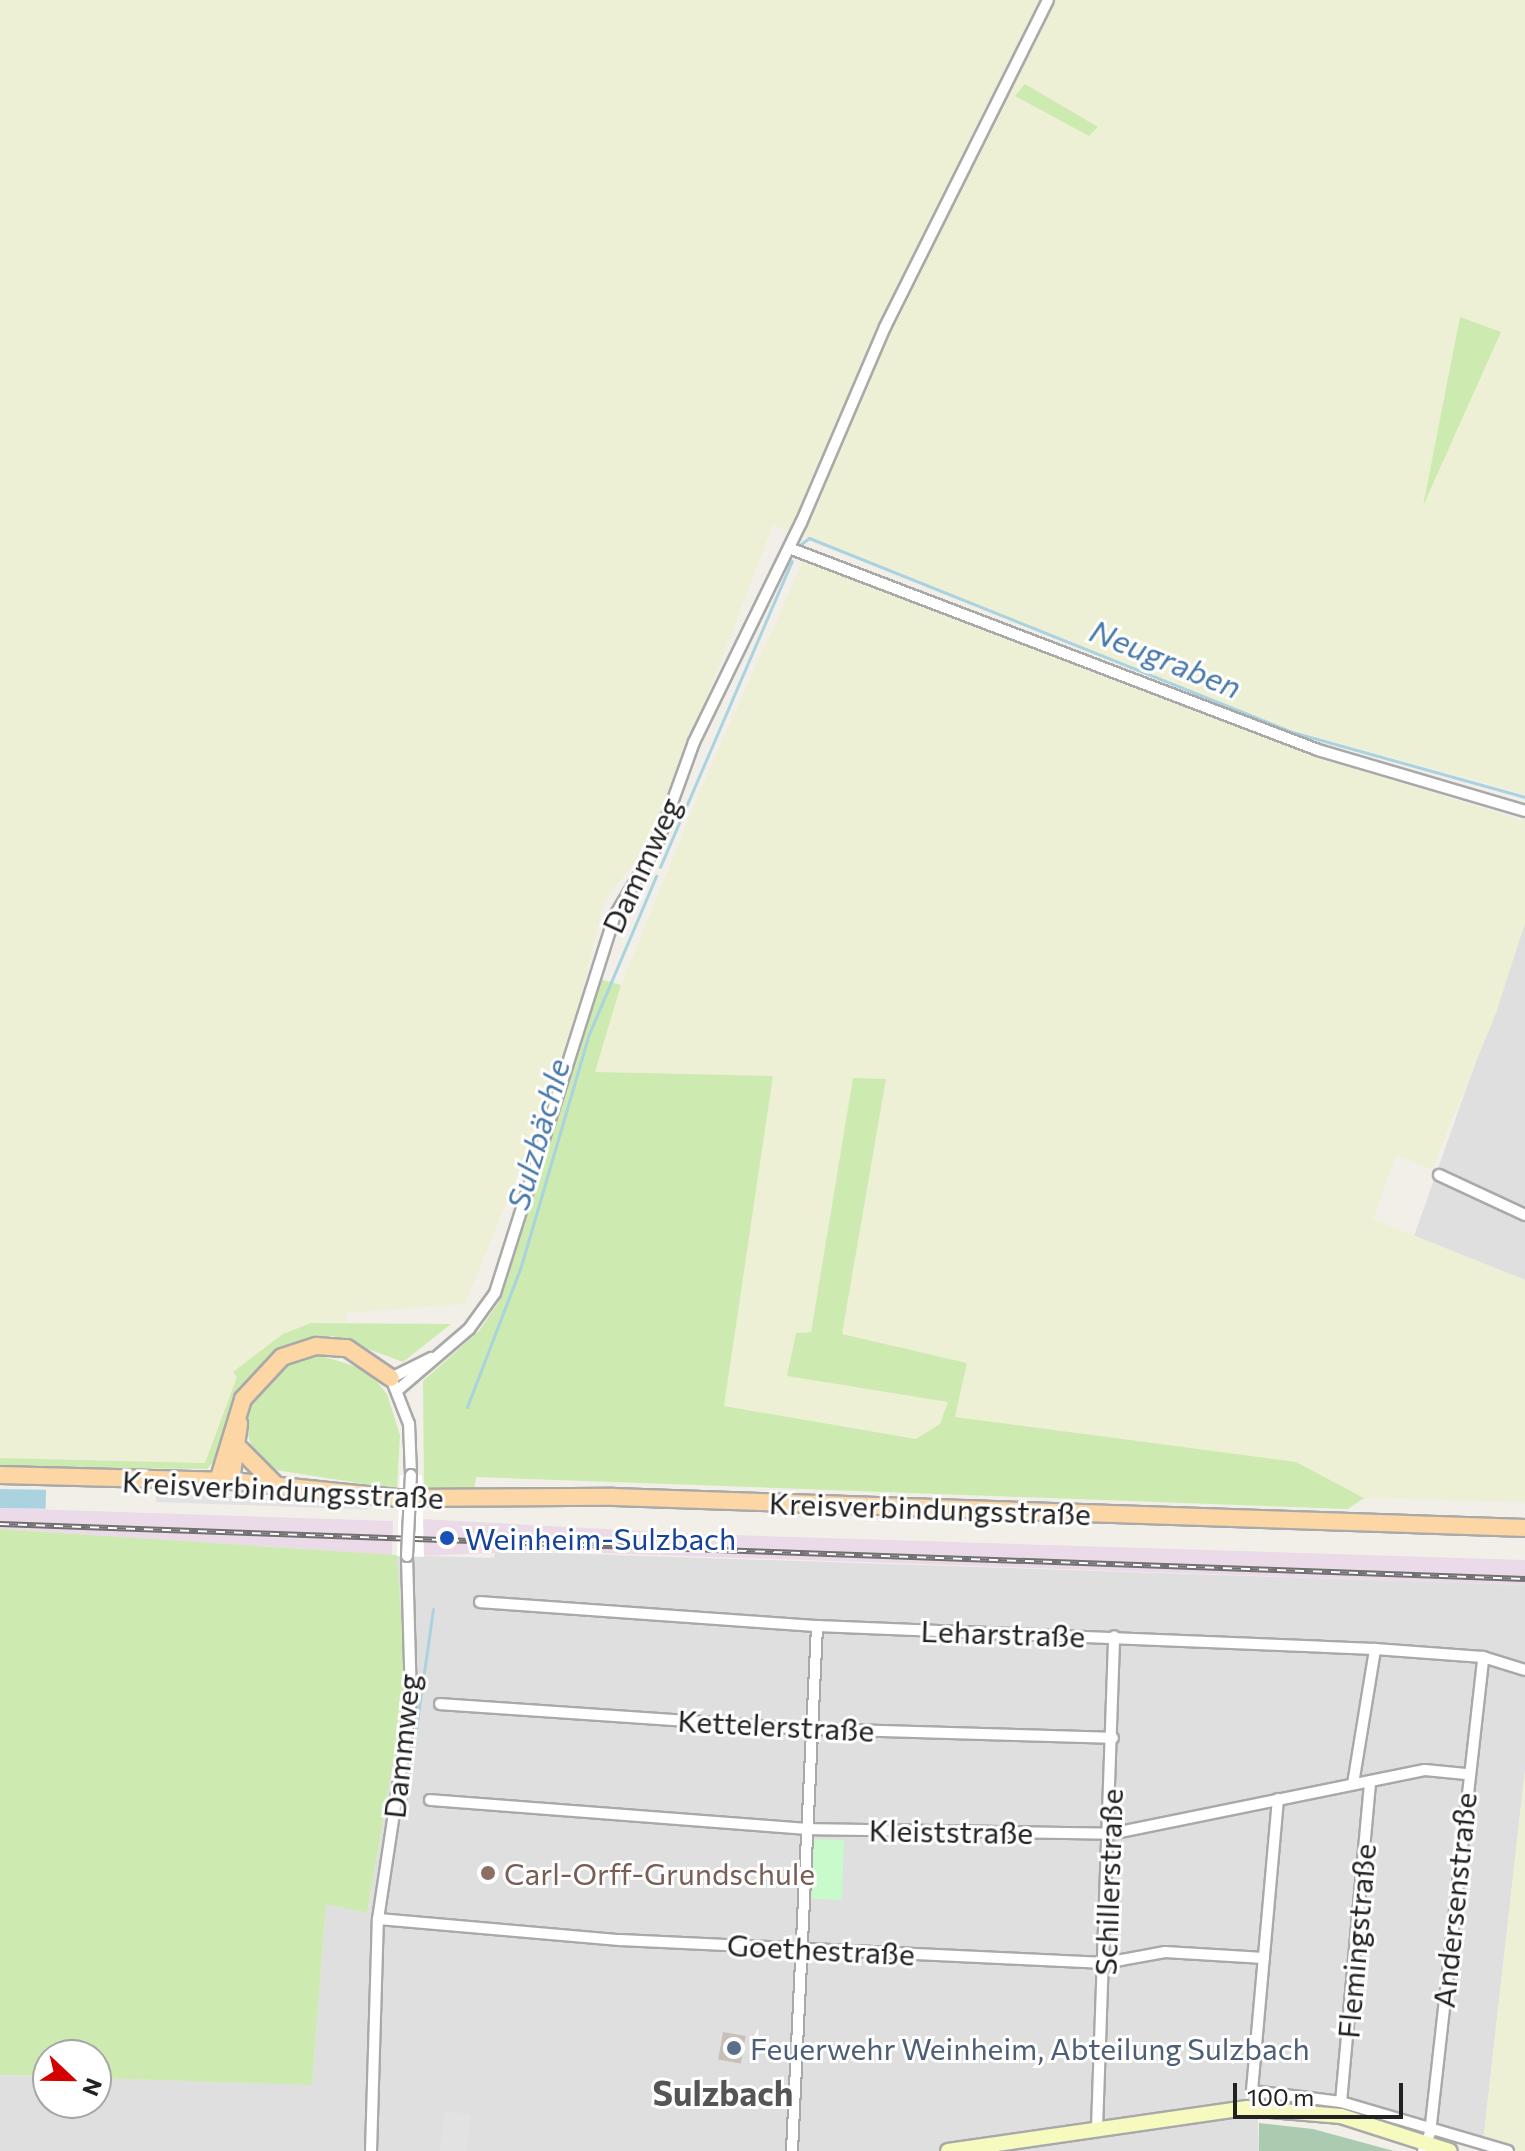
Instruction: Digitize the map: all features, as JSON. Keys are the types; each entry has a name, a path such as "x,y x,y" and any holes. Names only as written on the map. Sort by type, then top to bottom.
{"main road":[{"path":"225,1481 238,1414 259,1375 299,1349 347,1348 395,1383"},
{"path":"225,1481 240,1449 238,1414"},
{"path":"240,1449 276,1485"},
{"name":"Kreisverbindungsstraße","path":"0,1475 225,1481 397,1498 614,1497 1525,1528"},
{"path":"948,2151 1247,2108 1302,2109 1450,2151"}],"street":[{"name":"Dammweg","path":"371,2151 378,1919 411,1700 407,1556 411,1475 409,1424 395,1383 469,1329 499,1286 614,917 656,847 694,742 789,548 885,327 1048,0"},
{"path":"789,548 1318,750 1525,811"},
{"path":"1439,1175 1525,1215"},
{"name":"Leharstraße","path":"480,1602 817,1626 1375,1649 1483,1657 1525,1670"},
{"path":"792,2151 817,1626"},
{"name":"Schillerstraße","path":"1097,2128 1110,1834 1114,1636"},
{"path":"1353,1784 1375,1649"},
{"name":"Andersenstraße","path":"1426,2142 1466,1774 1483,1657"},
{"name":"Kettelerstraße","path":"440,1704 811,1729 1113,1738"},
{"name":"Kleiststraße","path":"430,1800 806,1829 1110,1834 1425,1770 1466,1774"},
{"name":"Flemingstraße","path":"1341,2102 1370,1781"},
{"path":"1278,1799 1252,2091 1341,2102 1426,2142 1508,2151"},
{"name":"Goethestraße","path":"378,1919 611,1939 1105,1963 1165,1952 1264,1958"}],"shaded area":[{"path":"1525,923 1525,1280 1414,1236"},
{"path":"156,1494 368,1501 368,1509 156,1502"},
{"path":"0,1508 393,1521 392,1555 0,1529"},
{"path":"421,1519 697,1534 1525,1560 1525,1585 543,1551 420,1556"},
{"path":"495,1551 1525,1585 1525,1770 1483,2143 1257,2107 1259,2151 0,2151 0,2075 32,2076 32,2119 112,2119 112,2078 312,2084 326,1903 367,1913 406,1688 397,1555 494,1558"},
{"path":"444,2111 471,2114 467,2151 440,2151"}],"green space":[{"path":"0,0 1525,0 1525,794 1295,731 773,525 652,841 604,901 570,1046 465,1304 347,1313 347,1322 311,1323 234,1373 238,1377 206,1463 0,1458"},
{"path":"1025,84 1098,127 1089,136 1015,96"},
{"path":"1460,317 1501,332 1423,506"},
{"path":"806,555 1326,760 1525,821 1525,923 1496,1013 1432,1169 1396,1155 1373,1219 1525,1280 1525,1502 1364,1498 1295,1462 954,1417 967,1363 842,1334 886,1079 853,1079 811,1332 788,1376 949,1402 940,1424 917,1439 723,1406 773,1077 595,1072 621,985 705,779"},
{"path":"597,978 621,985 595,1072 773,1076 724,1406 916,1439 940,1424 948,1402 787,1376 796,1333 811,1332 853,1078 886,1079 842,1334 967,1363 955,1417 1296,1462 1364,1498 1348,1509 476,1477 474,1494 424,1492 423,1381 479,1331 498,1303"},
{"path":"311,1323 451,1324 403,1362 333,1336 280,1349 241,1386 218,1457 207,1469 0,1467 0,1458 205,1463 237,1377 233,1372 283,1334"},
{"path":"319,1355 367,1370 387,1394 400,1435 397,1489 269,1469 256,1460 245,1425 253,1396 288,1363"},
{"path":"0,1529 397,1555 406,1688 367,1913 326,1904 312,2085 112,2079 112,2039 32,2039 32,2076 0,2075"},
{"path":"1525,1770 1525,2151 1516,2151 1483,2143"},
{"path":"814,1839 844,1840 842,1900 812,1899"},
{"path":"1259,2123 1313,2129 1394,2151 1259,2151"}],"water":[{"path":"0,1489 46,1490 46,1509 0,1508"}],"pier":[{"path":"400,1475 422,1475 424,1557 397,1556"}],"building":[{"name":"Feuerwehr Weinheim, Abteilung Sulzbach","path":"723,2032 746,2036 741,2064 718,2060"}],"waterway":[{"name":"Neugraben","path":"801,544 809,538 1292,732 1525,797"},
{"name":"Sulzbächle","path":"660,867 792,561"},
{"name":"Sulzbächle","path":"467,1407 521,1266 589,1034 656,876"},
{"name":"Sulzbächle","path":"404,1813 433,1609"}],"railway":[{"path":"0,1524 1525,1579"}],"place":[{"name":"Weinheim-Sulzbach","path":"447,1538"},
{"name":"Carl-Orff-Grundschule","path":"488,1873"},
{"name":"Feuerwehr Weinheim, Abteilung Sulzbach","path":"734,2048"}],"district":[{"name":"Sulzbach","path":"723,2093"}]}
